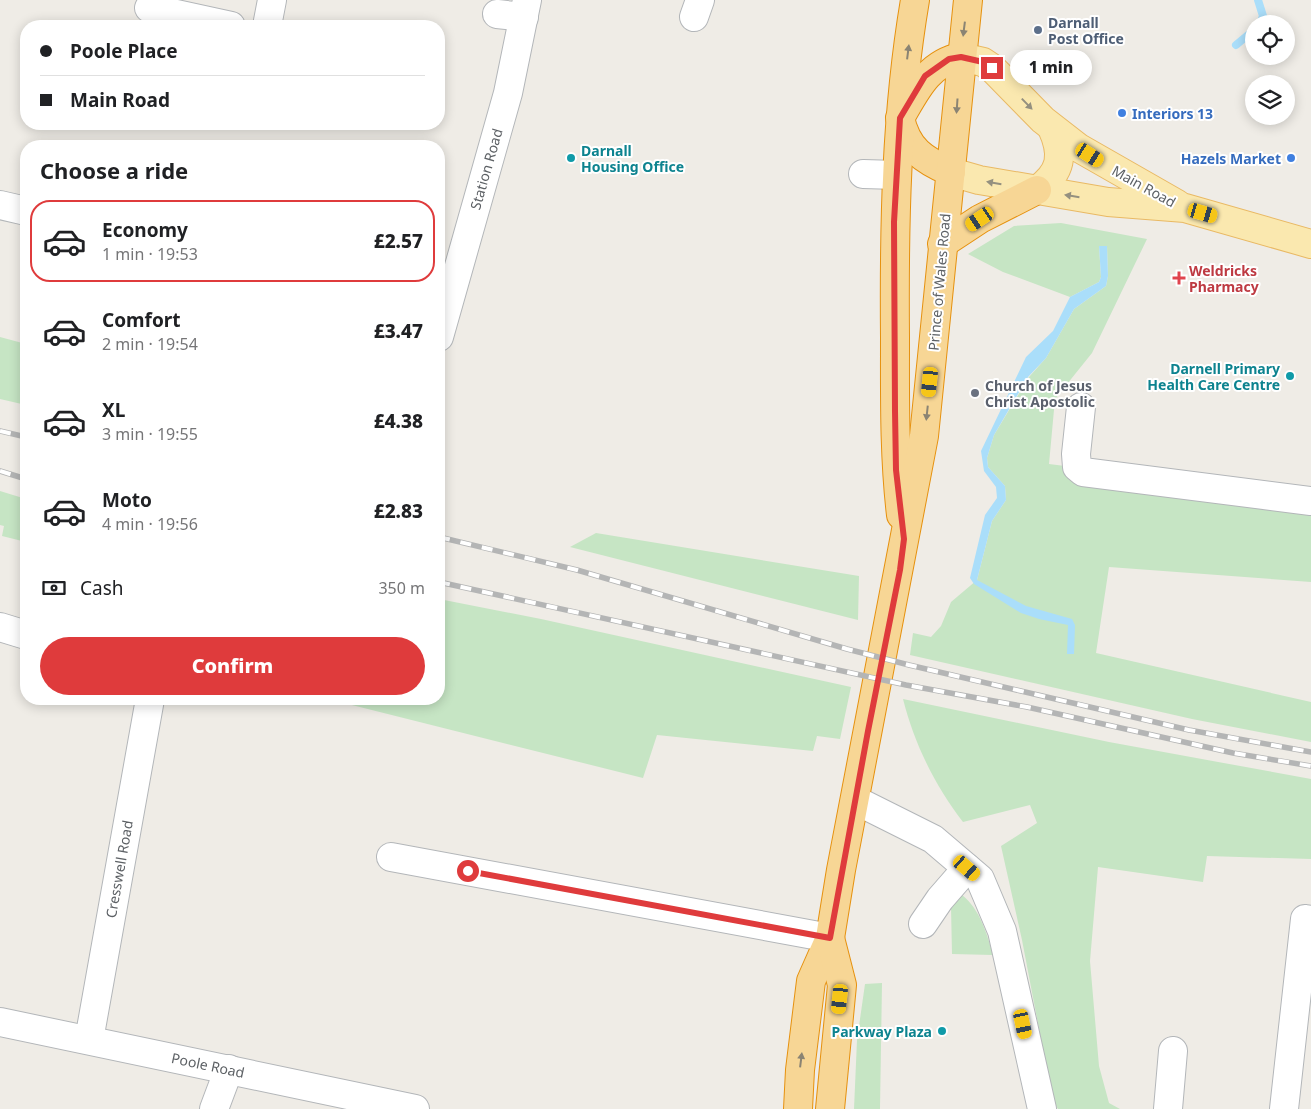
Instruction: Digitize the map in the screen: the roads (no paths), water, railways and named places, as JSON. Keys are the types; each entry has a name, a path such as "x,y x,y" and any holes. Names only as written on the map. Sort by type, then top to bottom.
{"highway":[{"name":"Prince of Wales Road","path":"798,1109 800,1070 811,981 830,938 924,436 968,0"},
{"name":"Prince of Wales Road","path":"904,539 896,470 894,222 900,118 911,6"},
{"path":"951,172 928,161 912,147 904,133 900,118 925,76 949,59 961,57"},
{"path":"942,244 980,219 1037,190"},
{"name":"Prince of Wales Road","path":"830,938 842,985 830,1109"}],"main road":[{"name":"Main Road","path":"961,57 983,62 992,68 1052,128 1100,162 1185,208"},
{"path":"1037,190 1050,181 1058,168 1059,152 1052,128"},
{"name":"Main Road","path":"951,172 979,180 1108,202 1185,208 1311,244"}],"street":[{"path":"268,20 272,0"},
{"path":"149,8 204,20"},
{"name":"Station Road","path":"445,316 508,93 516,11"},
{"path":"863,174 897,175"},
{"path":"0,205 20,210"},
{"path":"1082,407 1076,454 1077,467 1083,472 1311,501"},
{"path":"0,627 20,633"},
{"name":"Cresswell Road","path":"89,1040 149,705"},
{"path":"855,800 933,839 980,879 1002,930 1042,1109"},
{"path":"391,857 830,938"},
{"path":"923,924 940,899 967,868"},
{"path":"1284,1109 1305,919 1311,920"},
{"name":"Poole Road","path":"0,1022 415,1109"},
{"path":"1168,1109 1173,1051"},
{"path":"214,1109 229,1069"}],"water":[{"path":"1099,246 1107,246 1108,276 1106,286 1074,309 1046,358 1028,377 994,435 987,458 988,467 1005,486 1006,500 992,521 977,580 1026,606 1072,619 1075,625 1074,654 1067,654 1068,625 1021,613 974,584 970,578 985,515 997,498 996,487 984,471 981,451 1026,357 1053,331 1070,297 1099,282 1101,277"}],"waterway":[{"path":"1258,0 1263,15"},
{"path":"1236,45 1245,38"}],"railway":[{"path":"0,431 20,436"},
{"path":"0,471 20,477"},
{"path":"445,538 577,570 847,649 909,665 1189,730 1311,752"},
{"path":"445,583 906,685 1027,707 1233,753 1311,766"}],"place":[{"name":"Darnall Post Office","path":"1038,30"},
{"name":"Interiors 13","path":"1122,113"},
{"name":"Darnall Housing Office","path":"571,158"},
{"name":"Hazels Market","path":"1291,158"},
{"name":"Weldricks Pharmacy","path":"1179,278"},
{"name":"Darnell Primary Health Care Centre","path":"1290,376"},
{"name":"Church of Jesus Christ Apostolic","path":"975,393"},
{"name":"Parkway Plaza","path":"942,1031"}]}
